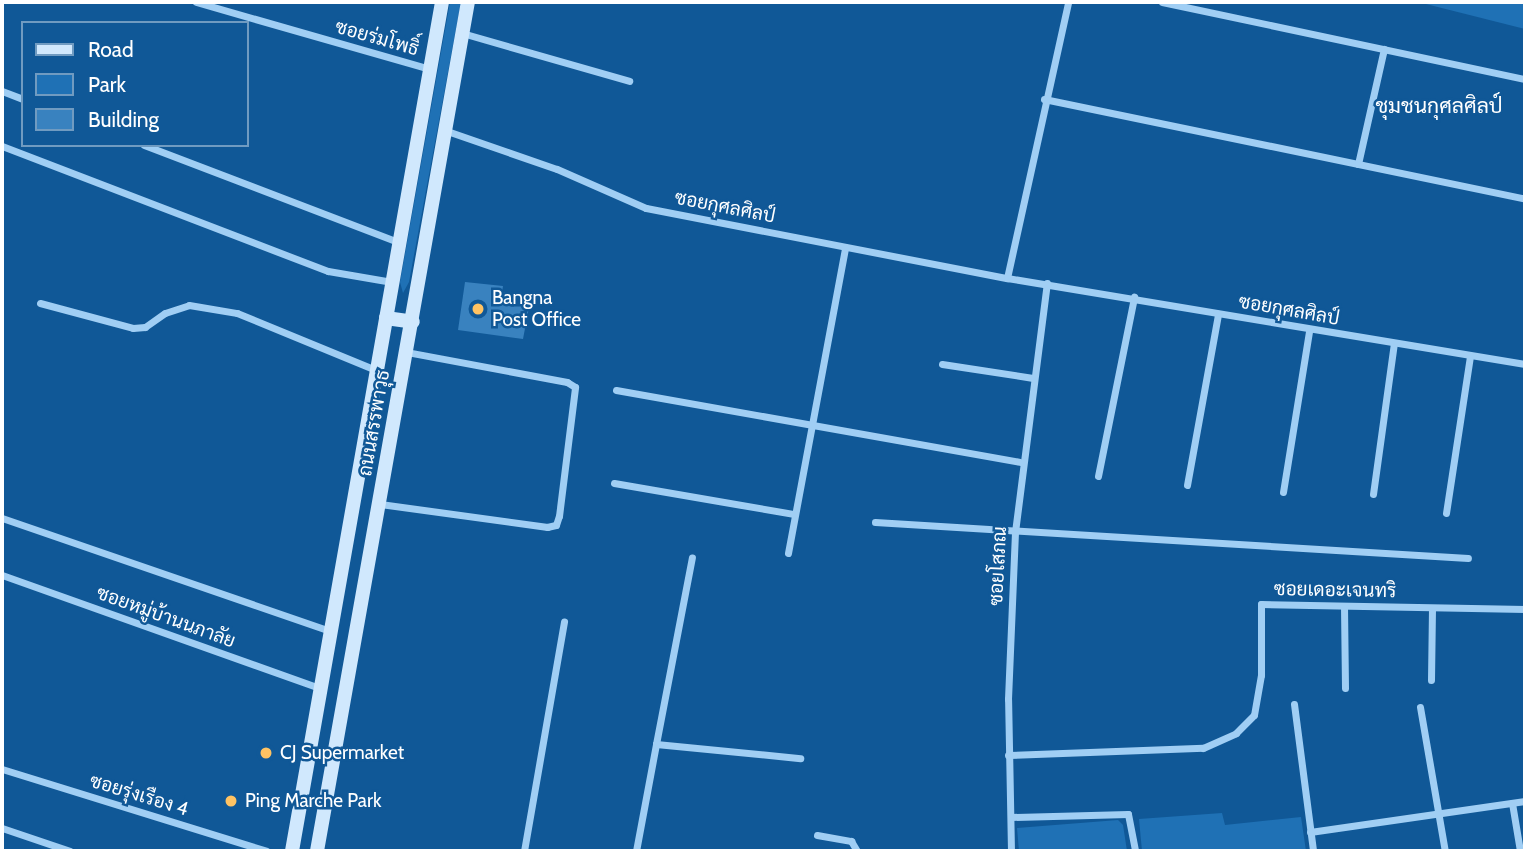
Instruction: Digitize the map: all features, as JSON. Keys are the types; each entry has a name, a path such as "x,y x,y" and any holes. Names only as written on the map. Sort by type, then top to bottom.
{"main road":[{"name":"ถนนสรรพาวุธ","path":"292,851 442,2"},
{"name":"ถนนสรรพาวุธ","path":"317,851 468,2"},
{"path":"386,318 413,321"}],"street":[{"name":"ซอยร่มโพธิ์","path":"196,2 429,69"},
{"path":"1007,278 1044,99 1068,2"},
{"path":"1162,2 1525,79"},
{"path":"462,33 629,81"},
{"path":"1358,164 1384,49"},
{"path":"2,91 21,98"},
{"path":"1044,99 1525,199"},
{"name":"ซอยกุศลศิลป์","path":"447,131 557,169 646,208 1007,278 1134,298 1309,331 1525,363"},
{"path":"2,146 328,271 393,282"},
{"path":"150,147 401,243"},
{"path":"788,554 845,247"},
{"name":"ซอยโสภณ","path":"1011,851 1008,755 1014,532 1020,462 1046,283"},
{"path":"1098,476 1134,298"},
{"path":"40,303 133,328 145,327 165,313 189,305 237,313 376,370"},
{"path":"1187,485 1218,314"},
{"path":"1283,492 1309,331"},
{"path":"1373,494 1394,343"},
{"path":"380,504 547,527 555,525 559,516 575,387 567,382 406,352"},
{"path":"1446,513 1470,356"},
{"path":"942,364 1033,378"},
{"path":"616,390 1020,462"},
{"path":"614,482 794,514"},
{"path":"2,518 330,631"},
{"path":"875,522 1468,558"},
{"path":"636,851 692,557"},
{"name":"ซอยหมู่บ้านนภาลัย","path":"2,575 319,688"},
{"name":"ซอยเดอะเจนทริ","path":"1008,755 1203,748 1236,733 1254,715 1261,675 1261,604 1525,609"},
{"path":"1344,606 1345,688"},
{"path":"1431,680 1432,608"},
{"path":"524,851 564,621"},
{"path":"1294,704 1313,851"},
{"path":"1420,707 1445,851"},
{"path":"656,744 800,758"},
{"name":"ซอยรุ่งเรือง 4","path":"2,769 267,851"},
{"path":"1310,832 1525,801"},
{"path":"1512,803 1520,851"},
{"path":"1011,817 1128,814 1135,851"},
{"path":"2,828 69,851"},
{"path":"817,835 851,841 857,851"}],"green space":[{"path":"450,2 461,2 409,282 403,293 400,282"},
{"path":"1418,2 1525,2 1525,29"},
{"path":"1222,813 1225,825 1301,817 1306,851 1142,851 1139,819"},
{"path":"1118,820 1123,825 1127,851 1019,851 1017,828"}],"building":[{"path":"465,282 503,286 502,292 531,297 523,339 458,330"}],"place":[{"name":"Bangna Post Office","path":"478,309"},
{"name":"CJ Supermarket","path":"266,753"},
{"name":"Ping Marche Park","path":"231,801"}],"district":[{"name":"ชุมชนกุศลศิลป์","path":"1439,106"}]}
